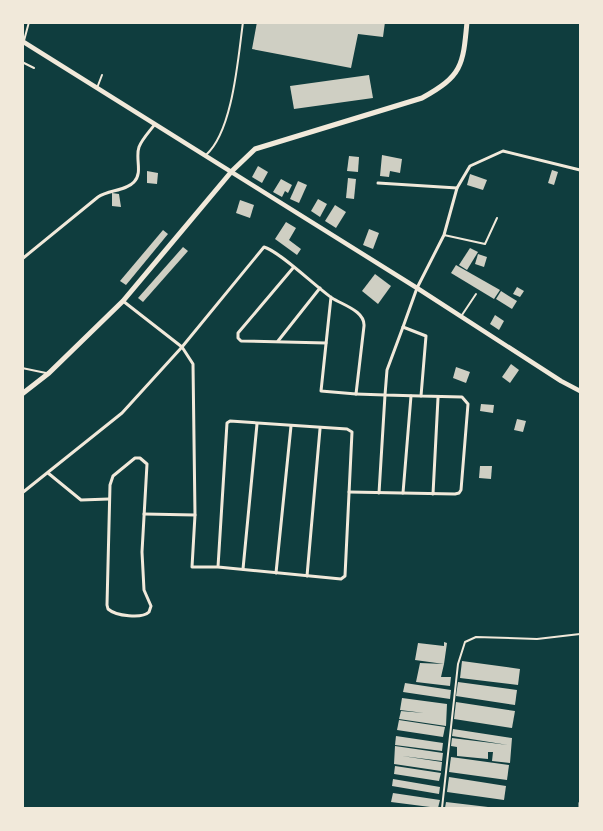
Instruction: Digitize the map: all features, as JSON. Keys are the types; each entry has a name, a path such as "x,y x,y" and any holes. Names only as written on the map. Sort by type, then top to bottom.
{"main road":[{"path":"22,394 49,373 123,302 232,171 255,150 422,98 446,85 458,69 465,54 468,22"},
{"path":"23,42 232,171 580,391"}],"street":[{"path":"22,259 98,196 106,191 128,186 134,182 138,174 139,147 155,124"},
{"path":"379,493 387,370 417,288 444,235 457,188 470,166 503,152 580,170"},
{"path":"378,183 457,188"},
{"path":"22,494 122,413 182,346 264,247 276,253 331,297 361,314 365,320 356,394"},
{"path":"293,268 238,333 238,338 241,341 326,343"},
{"path":"278,341 320,288"},
{"path":"331,297 322,391 438,398 462,397 468,404 461,490 455,494 349,492"},
{"path":"123,302 182,346 193,364 195,515 192,567 243,569 341,579 345,576 352,432 347,429 320,429 230,421 225,426 218,567"},
{"path":"403,327 426,336 421,396"},
{"path":"404,494 411,396"},
{"path":"433,494 438,398"},
{"path":"243,569 257,424"},
{"path":"276,573 291,426"},
{"path":"308,576 320,429"},
{"path":"140,458 147,464 144,514 144,590 151,606 149,612 143,616 115,613 108,609 107,605 109,499 113,476 130,460 140,458"},
{"path":"48,473 81,500 109,499"},
{"path":"144,514 195,515"},
{"path":"580,803 580,808"}],"lane":[{"path":"22,48 29,22"},
{"path":"206,155 214,148 226,124 243,22"},
{"path":"22,62 34,68"},
{"path":"97,88 102,75"},
{"path":"444,235 485,244 497,218"},
{"path":"461,317 476,294"},
{"path":"22,368 49,373"},
{"path":"442,808 458,664 465,642 476,637 537,639 580,634"}],"building":[{"path":"257,22 385,22 383,37 358,34 351,68 252,49"},
{"path":"369,75 373,98 294,109 290,86"},
{"path":"382,155 402,159 400,173 390,171 389,177 380,176"},
{"path":"349,156 359,157 358,172 347,171"},
{"path":"258,166 268,172 262,183 252,177"},
{"path":"552,170 558,172 554,185 548,183"},
{"path":"147,171 158,173 157,184 147,183"},
{"path":"470,174 487,180 483,190 467,185"},
{"path":"348,178 356,179 354,199 346,198"},
{"path":"281,179 292,185 288,193 285,191 282,197 273,192"},
{"path":"298,181 307,185 299,203 290,199"},
{"path":"112,193 119,194 121,207 112,206"},
{"path":"318,199 327,204 320,217 311,211"},
{"path":"240,200 254,205 250,218 236,213"},
{"path":"335,205 346,212 336,228 325,221"},
{"path":"286,222 296,228 289,240 301,249 297,255 275,239"},
{"path":"369,229 379,233 373,249 363,245"},
{"path":"163,230 168,234 126,285 120,281"},
{"path":"183,247 188,251 143,302 138,298"},
{"path":"470,248 478,252 467,270 459,265"},
{"path":"478,254 487,257 484,267 475,264"},
{"path":"456,265 500,290 494,299 451,273"},
{"path":"375,274 391,286 378,304 362,291"},
{"path":"517,287 524,291 520,297 513,294"},
{"path":"501,291 517,301 512,309 496,299"},
{"path":"495,315 504,321 499,330 490,324"},
{"path":"511,364 519,370 510,383 502,377"},
{"path":"456,367 470,372 466,383 453,378"},
{"path":"481,404 494,405 493,413 480,411"},
{"path":"517,419 526,421 523,432 514,430"},
{"path":"480,466 492,466 491,479 479,478"},
{"path":"444,642 447,643 444,664 415,660 418,643 444,646"},
{"path":"462,661 520,669 518,685 460,678"},
{"path":"420,663 444,664 441,677 451,677 450,686 416,682"},
{"path":"458,682 517,690 515,705 456,696"},
{"path":"405,683 451,690 450,699 403,692"},
{"path":"402,698 447,704 446,726 399,719 401,711 424,713 400,710"},
{"path":"456,702 515,711 512,728 454,719"},
{"path":"399,720 445,727 443,737 397,730"},
{"path":"453,729 512,738 510,763 492,761 493,752 488,752 488,759 457,756 457,747 451,746 452,738 508,745 452,736"},
{"path":"396,736 443,743 442,751 395,745"},
{"path":"395,746 443,753 442,761 402,756 442,762 441,771 394,764"},
{"path":"451,757 509,765 507,780 449,772"},
{"path":"395,766 441,773 439,781 394,774"},
{"path":"449,777 506,786 504,800 447,792"},
{"path":"393,779 440,787 439,794 392,786"},
{"path":"393,793 440,800 438,808 391,802"},
{"path":"446,802 488,807 488,808 445,808"}]}
